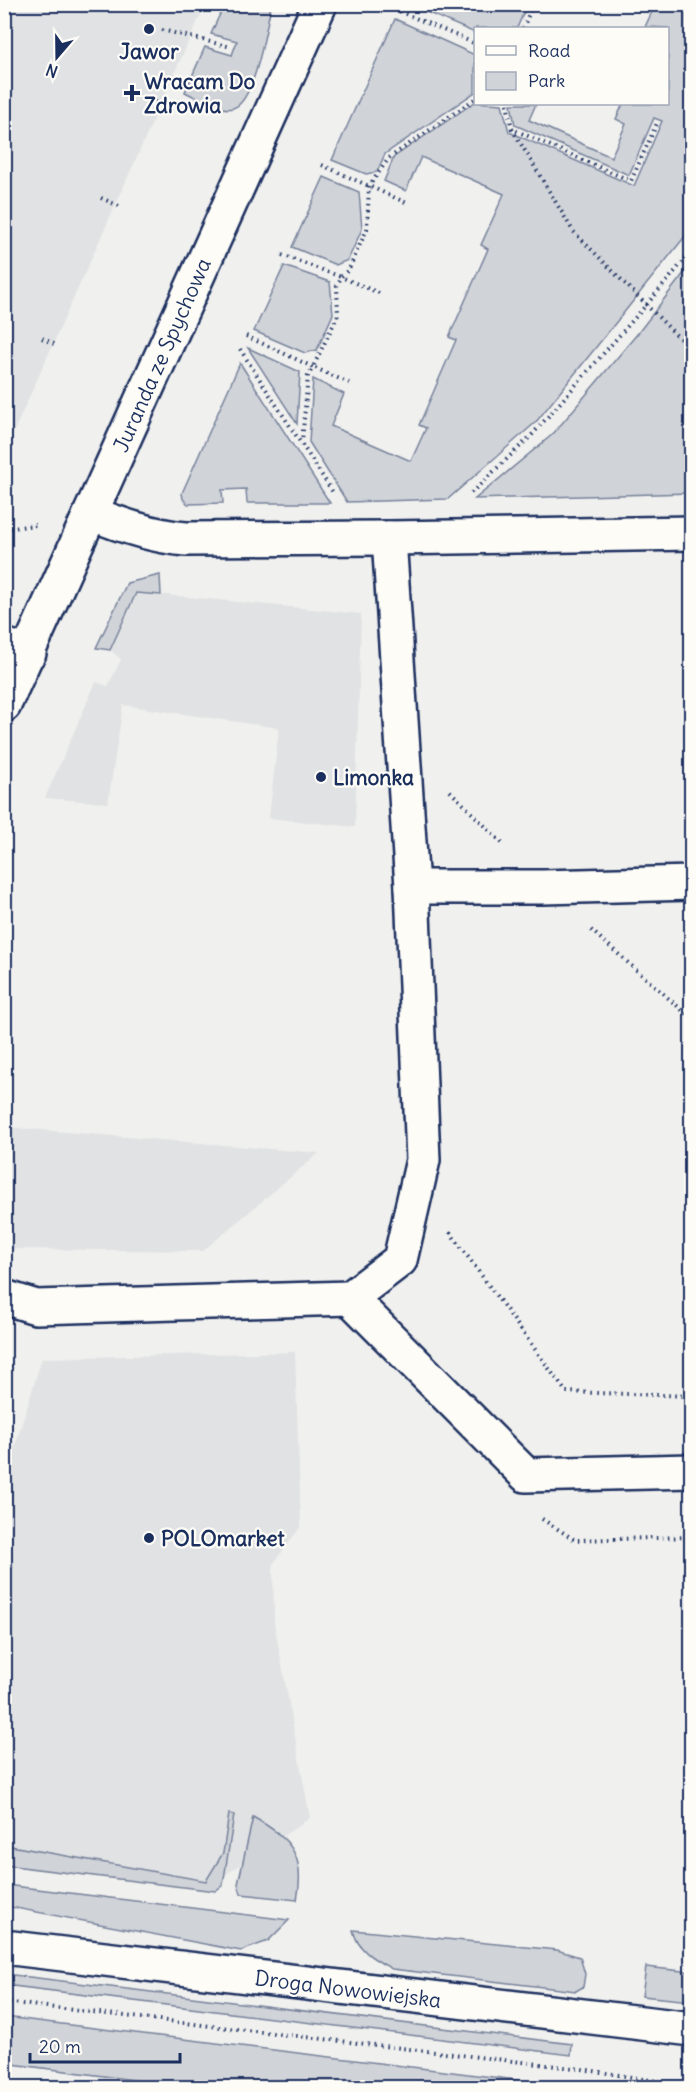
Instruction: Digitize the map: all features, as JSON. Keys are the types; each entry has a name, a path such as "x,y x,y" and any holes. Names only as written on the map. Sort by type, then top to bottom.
{"street":[{"name":"Juranda ze Spychowa","path":"4,705 17,649 91,513 320,4"},
{"path":"91,513 158,537 186,538 389,538 692,533"},
{"path":"4,1297 36,1307 350,1298 400,1260 423,1160 412,887 389,538"},
{"path":"412,887 543,888 692,884"},
{"path":"350,1298 526,1475 692,1472"},
{"name":"Droga Nowowiejska","path":"4,1947 692,2029"}],"path":[{"path":"523,27 533,4"},
{"path":"394,9 474,43"},
{"path":"162,30 231,47"},
{"path":"144,97 163,105"},
{"path":"302,441 308,376 338,315 337,286 340,277 349,269 367,229 369,186 388,158 474,99"},
{"path":"507,105 512,129 573,231 692,351"},
{"path":"512,129 631,181 658,121"},
{"path":"322,165 409,204"},
{"path":"101,198 119,206"},
{"path":"463,501 531,436 692,250"},
{"path":"282,255 379,293"},
{"path":"246,336 349,383"},
{"path":"42,338 58,346"},
{"path":"240,349 302,441 338,501"},
{"path":"4,530 42,524"},
{"path":"446,1227 566,1392 692,1396"},
{"path":"4,2002 582,2069 662,2082 692,2084"}],"shaded area":[{"path":"4,5 205,5 5,451"},
{"path":"136,592 361,614 355,827 269,818 279,728 123,705 108,803 45,798 96,682 108,686 121,659 110,650"},
{"path":"5,1127 319,1153 203,1251 5,1249"},
{"path":"295,1352 301,1526 273,1564 274,1622 310,1818 207,1887 5,1852 5,1480 42,1358"}],"green space":[{"path":"224,5 271,6 263,46 248,92 241,103 227,109 209,104 185,92 205,47 232,55 237,41 211,34"},
{"path":"410,5 527,5 517,27 474,27 474,33"},
{"path":"655,5 691,5 691,229 536,422 448,499 347,502 309,442 313,379 344,394 331,426 411,461 426,428 419,425 456,340 449,337 488,249 481,245 504,194 421,157 406,191 384,181 394,157 474,103 474,105 502,105 509,132 634,186 662,121 654,118 629,175 515,125 511,105 536,105 529,120 611,157 626,124 616,119 623,105 669,105 669,27 645,27"},
{"path":"395,19 474,55 474,93 385,154 377,172 366,174 332,160"},
{"path":"324,177 359,192 362,229 348,260 336,265 292,247"},
{"path":"691,264 691,493 475,499 553,434 638,333"},
{"path":"284,266 330,282 333,314 317,350 305,353 254,331"},
{"path":"248,348 300,372 297,424"},
{"path":"240,363 330,503 247,503 246,489 222,490 223,503 188,504 183,499 182,493"},
{"path":"160,575 161,595 136,593 110,650 96,648 127,583"},
{"path":"229,1814 234,1815 223,1885 215,1891 5,1865 5,1845 206,1881 223,1853"},
{"path":"253,1817 277,1833 293,1850 299,1871 297,1900 241,1894 238,1884"},
{"path":"5,1885 289,1920 268,1941 241,1951 5,1906"},
{"path":"353,1930 557,1950 580,1957 585,1974 583,1987 576,1991 392,1969 363,1949"},
{"path":"646,1967 691,1972 691,2001 642,1996"},
{"path":"5,1974 572,2044 571,2055 5,1985"},
{"path":"5,2017 574,2087 195,2088 5,2063"}],"place":[{"name":"Jawor","path":"149,29"},
{"name":"Wracam Do Zdrowia","path":"132,93"},
{"name":"Limonka","path":"321,777"},
{"name":"POLOmarket","path":"149,1538"}]}
